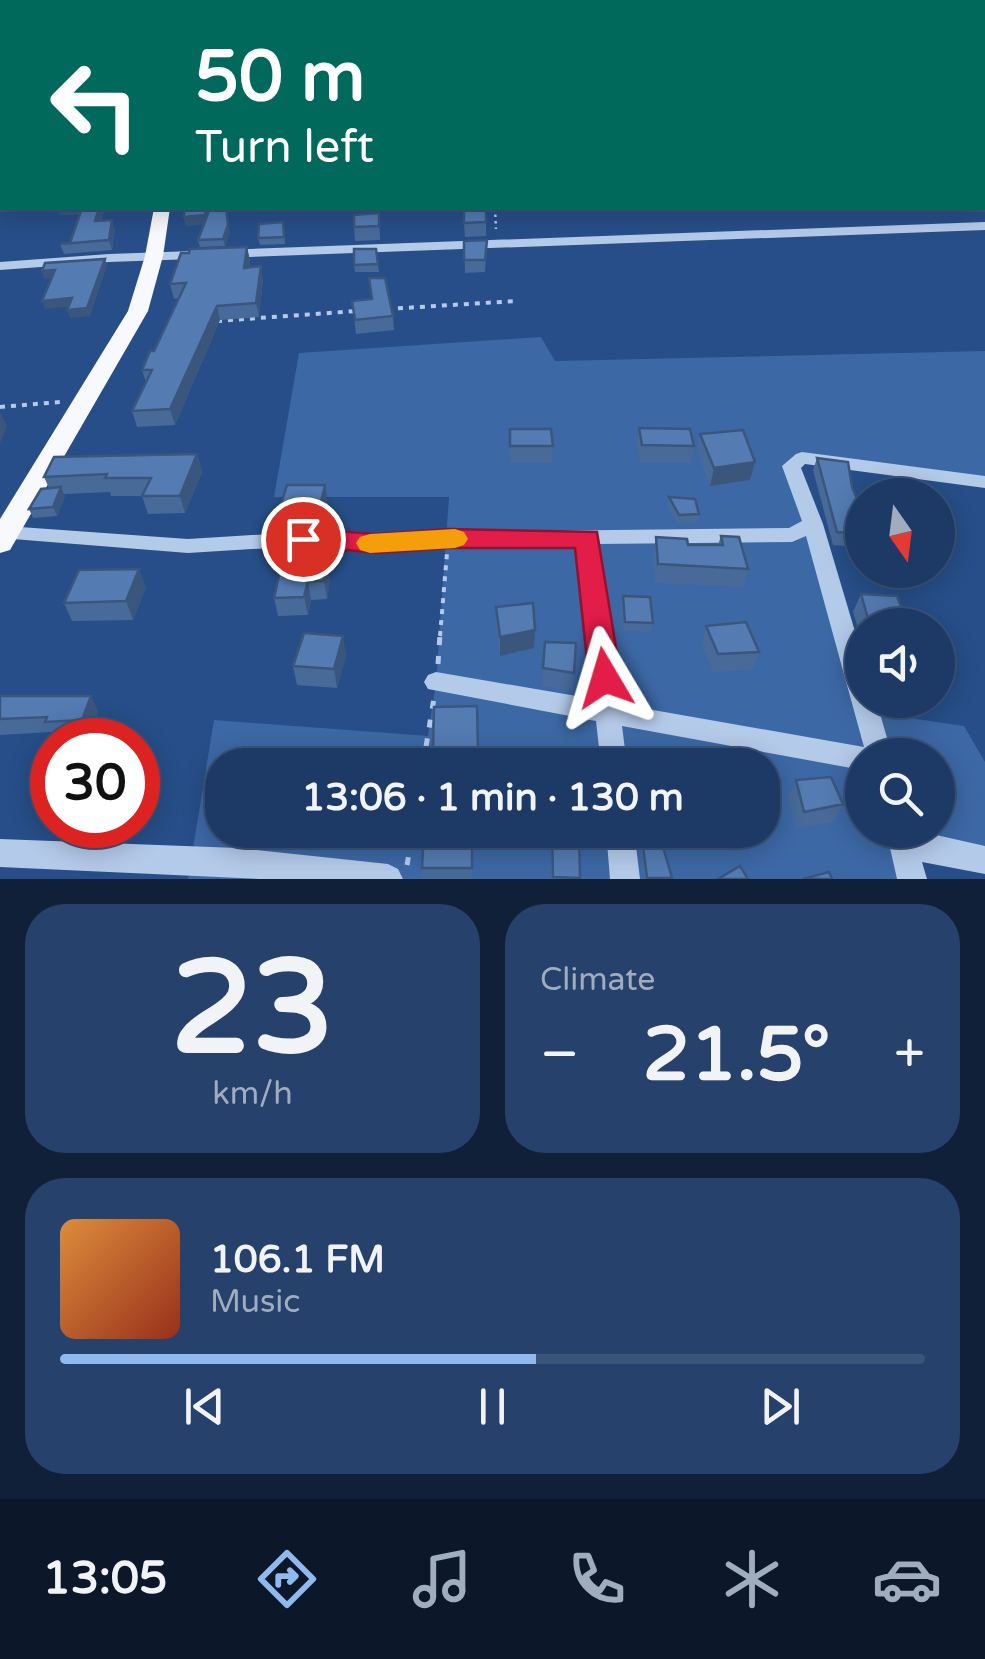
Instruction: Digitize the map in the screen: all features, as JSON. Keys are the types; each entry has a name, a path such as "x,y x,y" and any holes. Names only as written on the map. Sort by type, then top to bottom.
{"main road":[{"path":"3,538 138,311 154,256 162,210"}],"street":[{"path":"0,266 154,256 985,226"},
{"path":"845,635 813,524 791,466 802,458 985,482"},
{"path":"3,538 188,546 303,539 378,544 448,539 792,535 813,524"},
{"path":"588,538 612,748"},
{"path":"436,682 845,755"},
{"path":"621,848 624,879"},
{"path":"905,848 912,879"},
{"path":"942,848 985,860"},
{"path":"0,852 237,862 388,879"}],"path":[{"path":"495,210 498,243"},
{"path":"378,310 516,301"},
{"path":"210,321 362,311"},
{"path":"0,407 85,400"},
{"path":"426,748 436,682 448,539"},
{"path":"405,879 409,848"}],"shaded area":[{"path":"541,337 555,361 985,351 985,482 802,458 791,466 845,639 845,718 909,718 964,726 985,762 985,860 921,848 955,848 955,738 845,738 845,848 906,848 912,879 188,879 205,775 205,848 780,848 780,748 209,748 214,720 428,736 436,682 449,497 274,497 299,353"}],"building":[{"path":"81,210 98,210 95,221 112,220 109,240 60,244 70,243"},
{"path":"184,210 206,210 205,215 184,217"},
{"path":"209,210 226,210 228,225 223,239 198,240"},
{"path":"464,210 486,210 486,222 464,223"},
{"path":"379,213 379,226 354,227 354,215"},
{"path":"283,222 284,237 258,238 259,224"},
{"path":"487,240 485,260 464,260 464,241"},
{"path":"247,247 244,268 261,266 256,303 217,306 170,409 132,411 152,370 142,370 150,351 154,351 186,283 170,284 181,253 189,253 190,249"},
{"path":"354,249 376,249 378,264 354,265"},
{"path":"105,259 87,308 67,310 72,298 42,301 55,270 42,271 45,263"},
{"path":"369,278 385,278 393,316 355,320 352,301 372,299"},
{"path":"639,428 690,429 694,446 642,445"},
{"path":"510,429 551,429 553,446 510,446"},
{"path":"743,430 755,462 714,468 700,434"},
{"path":"197,454 180,496 142,496 151,478 105,478 107,474 44,477 54,457"},
{"path":"817,458 848,462 851,478 845,478 845,533 837,532"},
{"path":"287,485 325,485 319,510 279,510"},
{"path":"61,487 53,507 29,509 41,489"},
{"path":"669,497 695,499 699,514 679,515"},
{"path":"721,536 739,537 748,569 658,564 656,537 687,539 688,545 723,545"},
{"path":"327,562 324,581 308,581 304,597 274,598 282,563"},
{"path":"139,569 126,601 64,603 79,570"},
{"path":"861,594 897,596 902,608 865,608"},
{"path":"623,596 650,597 653,623 625,622"},
{"path":"533,603 535,630 500,637 496,607"},
{"path":"746,622 759,652 718,654 706,626"},
{"path":"304,633 343,636 334,669 293,666"},
{"path":"545,642 576,643 574,673 543,668"},
{"path":"0,696 91,696 83,718 0,719"},
{"path":"477,706 478,748 433,748 434,707"},
{"path":"831,777 843,804 804,812 796,780"},
{"path":"423,848 472,848 472,868 422,868"},
{"path":"552,848 579,848 580,878 553,877"},
{"path":"643,848 663,848 672,878 647,878"},
{"path":"740,866 748,879 718,879"},
{"path":"829,872 832,879 803,879"}],"slow traffic":[{"path":"370,543 455,539"}],"route":[{"path":"303,539 378,544 588,538 605,678"}]}
